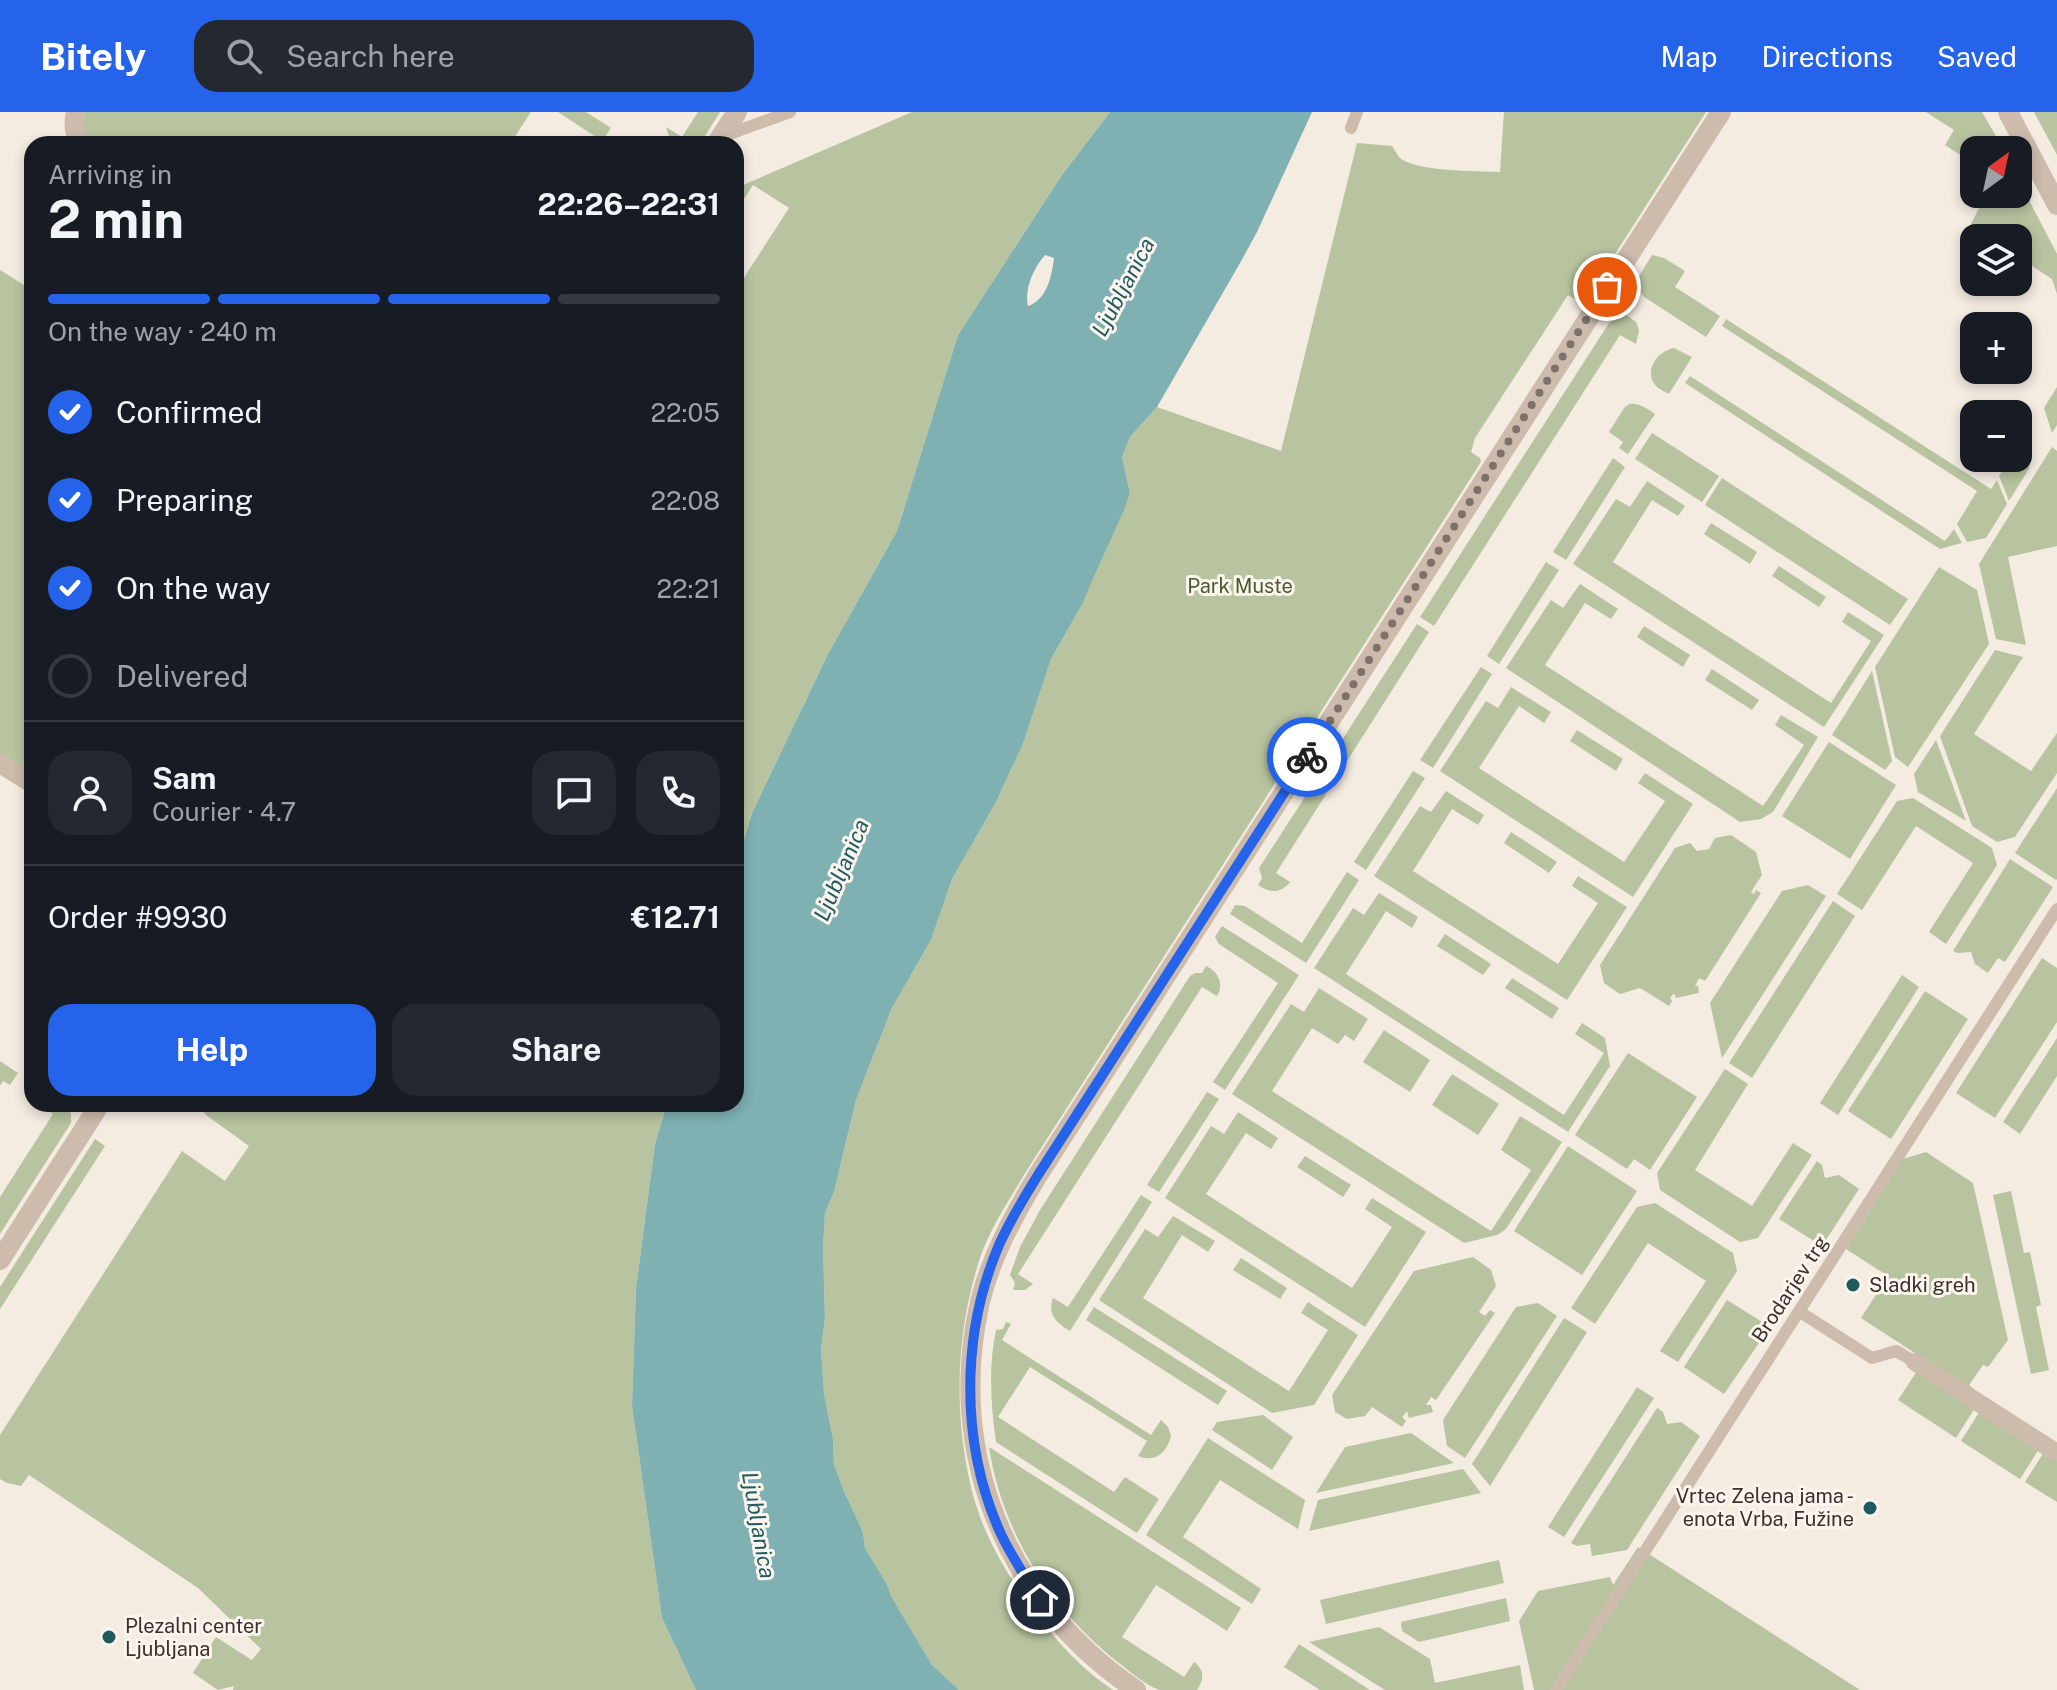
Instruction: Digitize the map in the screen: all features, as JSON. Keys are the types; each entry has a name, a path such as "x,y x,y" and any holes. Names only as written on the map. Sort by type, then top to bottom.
{"street":[{"path":"76,112 76,136"},
{"path":"722,136 737,112"},
{"path":"1136,1690 1086,1652 1040,1600 1012,1555 990,1505 976,1453 970,1383 975,1327 991,1267 1011,1221 1038,1175 1721,112"},
{"path":"2008,112 2057,205"},
{"path":"0,763 24,778"},
{"path":"0,1260 95,1112"},
{"path":"1915,1362 2057,1453"}],"lane":[{"path":"731,136 790,112"},
{"path":"1351,128 1357,112"},
{"name":"Brodarjev trg","path":"1556,1690 2057,909"},
{"path":"1800,1312 1872,1358 1896,1351 1915,1362"}],"green space":[{"path":"83,112 531,112 515,136 87,136"},
{"path":"558,112 586,112 611,128 605,136 594,136"},
{"path":"698,112 720,112 705,136 683,136"},
{"path":"912,112 1110,112 1062,175 958,335 897,531 827,656 752,813 744,840 744,278 789,208 753,185 744,199 744,185"},
{"name":"Park Muste","path":"1504,112 1706,112 1583,304 1568,295 1475,438 1471,452 1481,462 1027,1170 991,1233 972,1284 962,1344 962,1435 973,1495 990,1540 1023,1595 1069,1653 1113,1690 959,1690 932,1665 891,1596 865,1548 863,1532 834,1465 821,1348 825,1318 825,1213 834,1192 856,1100 892,1008 931,940 952,879 995,804 1023,744 1051,659 1083,603 1130,493 1122,457 1130,437 1157,407 1281,451 1357,143 1392,146 1399,157 1418,166 1500,172"},
{"path":"1926,112 1982,112 1996,136 1960,136 1960,155 1945,145 1954,130"},
{"path":"2034,112 2057,112 2057,155"},
{"path":"666,127 680,136 669,136"},
{"path":"2032,206 2057,254 2057,294 2052,279 2032,266 2032,224 1971,224 1979,208"},
{"path":"1652,255 1664,258 1685,271 1675,287 1720,316 1706,337 1644,297 1635,283"},
{"path":"0,270 24,285 24,771 0,756"},
{"path":"1625,314 1636,322 1639,330 1636,344 1620,335 1434,626 1420,617 1609,323"},
{"path":"1726,319 1960,469 1960,472 1991,489 1997,480 2007,504 1986,538 1967,542 1957,524 1977,491 1722,326"},
{"path":"1674,348 1692,357 1669,394 1657,387 1651,369 1662,353"},
{"path":"1690,376 1945,541 1954,529 1962,543 1940,549 1685,383"},
{"path":"2057,387 2057,425 2052,433 2044,408"},
{"path":"1629,404 1639,405 1655,414 1628,454 1619,448 1623,442 1609,432"},
{"path":"1652,433 1719,476 1702,502 1635,459"},
{"path":"2052,447 2057,451 2057,546 2008,557 2026,645 1996,639 1979,564"},
{"path":"1613,458 1625,467 1566,560 1553,552"},
{"path":"2002,472 2027,472 2009,501 1999,476"},
{"path":"1722,478 1908,599 1890,625 1705,505"},
{"path":"1647,481 1685,506 1678,516 1652,500 1613,562 1831,703 1871,641 1842,622 1848,612 1884,635 1824,727 1573,564 1616,499 1630,507"},
{"path":"1711,523 1757,552 1750,564 1704,534"},
{"path":"1546,562 1559,570 1499,664 1487,656"},
{"path":"1779,566 1826,597 1819,607 1772,576"},
{"path":"1939,567 1977,590 1989,644 1908,767 1895,757 1875,667"},
{"path":"1580,584 1618,609 1611,619 1585,603 1545,665 1763,806 1804,745 1775,725 1781,715 1818,737 1773,812 1761,819 1740,822 1506,668 1551,600 1563,608"},
{"path":"1417,624 1429,632 1276,873 1290,882 1279,890 1262,888 1258,885 1262,878 1259,868"},
{"path":"1644,626 1690,655 1683,667 1637,637"},
{"path":"1995,650 2023,657 1974,734 2031,771 2057,733 2057,773 2015,837 1997,842 1972,826 1940,736"},
{"path":"1481,667 1492,674 1433,768 1420,760"},
{"path":"1712,669 1759,700 1752,710 1705,680"},
{"path":"1872,671 1892,761 1885,770 1832,735"},
{"path":"1511,687 1551,712 1544,723 1519,706 1479,768 1624,862 1665,801 1638,783 1645,773 1693,804 1633,897 1440,771 1486,701 1498,708"},
{"path":"1577,730 1623,759 1616,771 1570,741"},
{"path":"1936,740 1966,821 1918,792 1914,774"},
{"path":"1829,742 1896,785 1850,859 1782,816"},
{"path":"1413,771 1425,778 1366,870 1354,862"},
{"path":"2057,788 2057,879 2056,880 2015,853"},
{"path":"1446,791 1484,815 1478,825 1452,809 1413,871 1558,964 1598,903 1572,886 1578,876 1627,907 1567,1000 1374,876 1420,806 1431,812"},
{"path":"1913,798 1992,848 1997,865 1946,944 1929,932 1973,863 1916,826 1862,910 1837,894 1897,801"},
{"path":"1511,832 1557,862 1549,873 1504,843"},
{"path":"1731,835 1756,852 1762,875 1751,892 1754,894 1756,890 1761,893 1705,981 1699,978 1695,986 1698,986 1699,993 1676,998 1674,993 1669,1006 1640,988 1620,994 1604,983 1600,965 1675,848 1690,843 1697,851 1709,849 1715,838"},
{"path":"2010,859 2053,887 2005,962 1998,958 1988,973 1975,964 1971,952 1953,951"},
{"path":"1347,872 1359,880 1306,963 1230,914 1235,905 1245,906 1302,943"},
{"path":"1808,885 1826,896 1722,1058 1710,1003 1782,891"},
{"path":"1379,893 1418,917 1412,928 1386,911 1346,974 1564,1115 1604,1053 1575,1034 1582,1023 1605,1038 1610,1066 1568,1132 1314,968 1353,908 1364,915"},
{"path":"1833,901 1855,916 1752,1078 1729,1063"},
{"path":"1222,926 1299,975 1225,1090 1213,1082 1278,983 1219,944 1215,937"},
{"path":"1445,934 1491,964 1483,975 1437,946"},
{"path":"2042,958 2057,968 2057,1022 1995,1118 1956,1093"},
{"path":"1206,966 1219,979 1217,996 1202,987 1018,1274 1033,1284 1025,1290 1013,1290 1015,1283 1010,1275 1020,1247 1040,1210 1190,976 1202,973"},
{"path":"1902,975 1919,987 1838,1115 1820,1103"},
{"path":"1512,978 1559,1008 1552,1019 1505,988"},
{"path":"1319,988 1368,1019 1354,1041 1345,1035 1338,1044 1312,1028 1272,1091 1491,1231 1531,1170 1501,1150 1520,1116 1562,1142 1506,1229 1497,1235 1464,1243 1232,1094 1291,1004 1304,1012"},
{"path":"1925,991 1968,1019 1891,1139 1848,1111"},
{"path":"1384,1030 1430,1060 1410,1092 1363,1062"},
{"path":"2057,1038 2057,1076 2020,1134 2003,1122"},
{"path":"1628,1053 1697,1097 1650,1170 1634,1159 1627,1169 1575,1135"},
{"path":"0,1061 18,1073 10,1085 3,1081 0,1086"},
{"path":"1725,1069 1748,1084 1695,1170 1752,1206 1793,1143 1812,1155 1758,1238 1740,1242 1660,1190 1657,1173"},
{"path":"1452,1074 1499,1104 1478,1135 1432,1105"},
{"path":"1207,1092 1219,1099 1159,1192 1147,1185"},
{"path":"50,1112 70,1112 71,1123 0,1234 0,1197 53,1114"},
{"path":"204,1112 665,1112 655,1144 636,1288 632,1406 662,1618 696,1690 233,1690 234,1686 218,1690 193,1673 216,1637 252,1660 261,1649 198,1588 29,1475 21,1486 0,1479 0,1435 182,1151 225,1181 249,1146"},
{"path":"1238,1112 1278,1138 1271,1149 1246,1133 1206,1194 1352,1288 1392,1227 1365,1209 1372,1198 1426,1232 1365,1327 1165,1198 1211,1126 1224,1134"},
{"path":"95,1139 105,1146 0,1309 0,1287"},
{"path":"1568,1146 1637,1191 1582,1275 1514,1231"},
{"path":"1926,1152 1973,1183 2008,1340 1988,1367 1983,1365 1969,1385 1973,1391 1861,1318 1888,1276 1846,1249 1903,1159"},
{"path":"1305,1156 1351,1185 1343,1197 1297,1167"},
{"path":"1817,1161 1822,1165 1825,1178 1839,1175 1859,1189 1822,1246 1779,1219"},
{"path":"2011,1191 2024,1253 2030,1252 2041,1305 2036,1307 2049,1370 2031,1374 1993,1195"},
{"path":"1141,1195 1152,1202 1070,1331 1054,1318 1051,1309 1053,1298 1068,1307"},
{"path":"1655,1203 1733,1253 1737,1271 1678,1362 1660,1351 1706,1281 1648,1243 1595,1324 1571,1308 1637,1207"},
{"path":"1173,1216 1215,1241 1208,1252 1182,1235 1143,1298 1289,1391 1328,1330 1301,1313 1308,1302 1358,1335 1314,1405 1272,1413 1099,1300 1145,1229 1158,1237"},
{"path":"1473,1257 1491,1270 1496,1286 1479,1312 1485,1316 1490,1310 1495,1313 1436,1400 1431,1397 1426,1405 1431,1405 1433,1412 1409,1418 1407,1411 1402,1417 1406,1421 1402,1427 1372,1407 1365,1416 1347,1419 1335,1412 1332,1395 1414,1271"},
{"path":"1241,1258 1287,1288 1280,1299 1233,1270"},
{"path":"1727,1300 1770,1327 1724,1394 1684,1367"},
{"path":"1538,1303 1557,1316 1465,1458 1447,1446 1443,1420 1516,1307"},
{"path":"1094,1307 1227,1391 1218,1405 1086,1320"},
{"path":"1564,1318 1587,1332 1490,1486 1472,1464"},
{"path":"1006,1322 1011,1324 1002,1340 1151,1435 1161,1420 1168,1427 1171,1436 1163,1452 1150,1458 1138,1456 1147,1441 1030,1367 998,1417 1114,1492 1125,1477 1159,1499 1137,1533 996,1442 992,1358 996,1330 1003,1329"},
{"path":"1917,1371 1975,1408 1956,1438 1898,1400"},
{"path":"1637,1387 1654,1398 1564,1537 1548,1527"},
{"path":"1657,1408 1663,1412 1667,1424 1681,1422 1700,1436 1627,1550 1592,1556 1590,1544 1577,1546 1571,1543"},
{"path":"1980,1411 2039,1449 2020,1479 1961,1441"},
{"path":"1263,1415 1293,1437 1272,1470 1212,1430 1217,1422"},
{"path":"1411,1433 1454,1463 1316,1493 1345,1447"},
{"path":"1208,1438 1305,1500 1298,1529 1220,1480 1183,1537 1261,1589 1252,1604 1146,1535"},
{"path":"989,1447 1241,1608 1227,1631 1156,1585 1122,1637 1184,1677 1194,1662 1202,1675 1197,1690 1160,1690 1150,1686 1094,1642 1072,1619 1051,1594 1018,1539 1005,1509"},
{"path":"2044,1452 2057,1461 2057,1502 2025,1482"},
{"path":"1463,1469 1481,1493 1309,1531 1318,1500"},
{"path":"1638,1547 1860,1690 1534,1690 1519,1621 1538,1591 1610,1577 1613,1585"},
{"path":"1499,1560 1504,1583 1326,1624 1320,1600"},
{"path":"1506,1598 1510,1621 1419,1642 1402,1631 1401,1622"},
{"path":"1379,1627 1430,1659 1435,1683 1520,1665 1524,1690 1385,1690 1309,1642"},
{"path":"1299,1644 1370,1690 1320,1690 1284,1667"}],"water":[{"name":"Ljubljanica","path":"1110,112 1312,112 1240,263 1157,407 1130,437 1122,457 1130,493 1124,510 1083,603 1051,659 1023,744 995,804 952,879 931,940 892,1008 856,1100 834,1192 825,1213 825,1318 821,1348 834,1465 863,1532 865,1548 891,1596 932,1665 959,1690 696,1690 662,1618 632,1406 636,1288 655,1144 665,1112 744,1112 744,840 752,813 827,656 897,531 958,335 1062,175","holes":["1045,255 1054,258 1050,279 1040,298 1028,306 1029,286"]}],"way so far":[{"path":"1307,757 1607,287"}],"place":[{"name":"Sladki greh","path":"1853,1285"},
{"name":"Vrtec Zelena jama - enota Vrba, Fužine","path":"1870,1508"},
{"name":"Plezalni center Ljubljana","path":"109,1637"}],"route":[{"path":"1040,1600 1000,1532 976,1453 970,1383 975,1327 985,1286 1000,1244 1038,1175 1307,757"}]}
